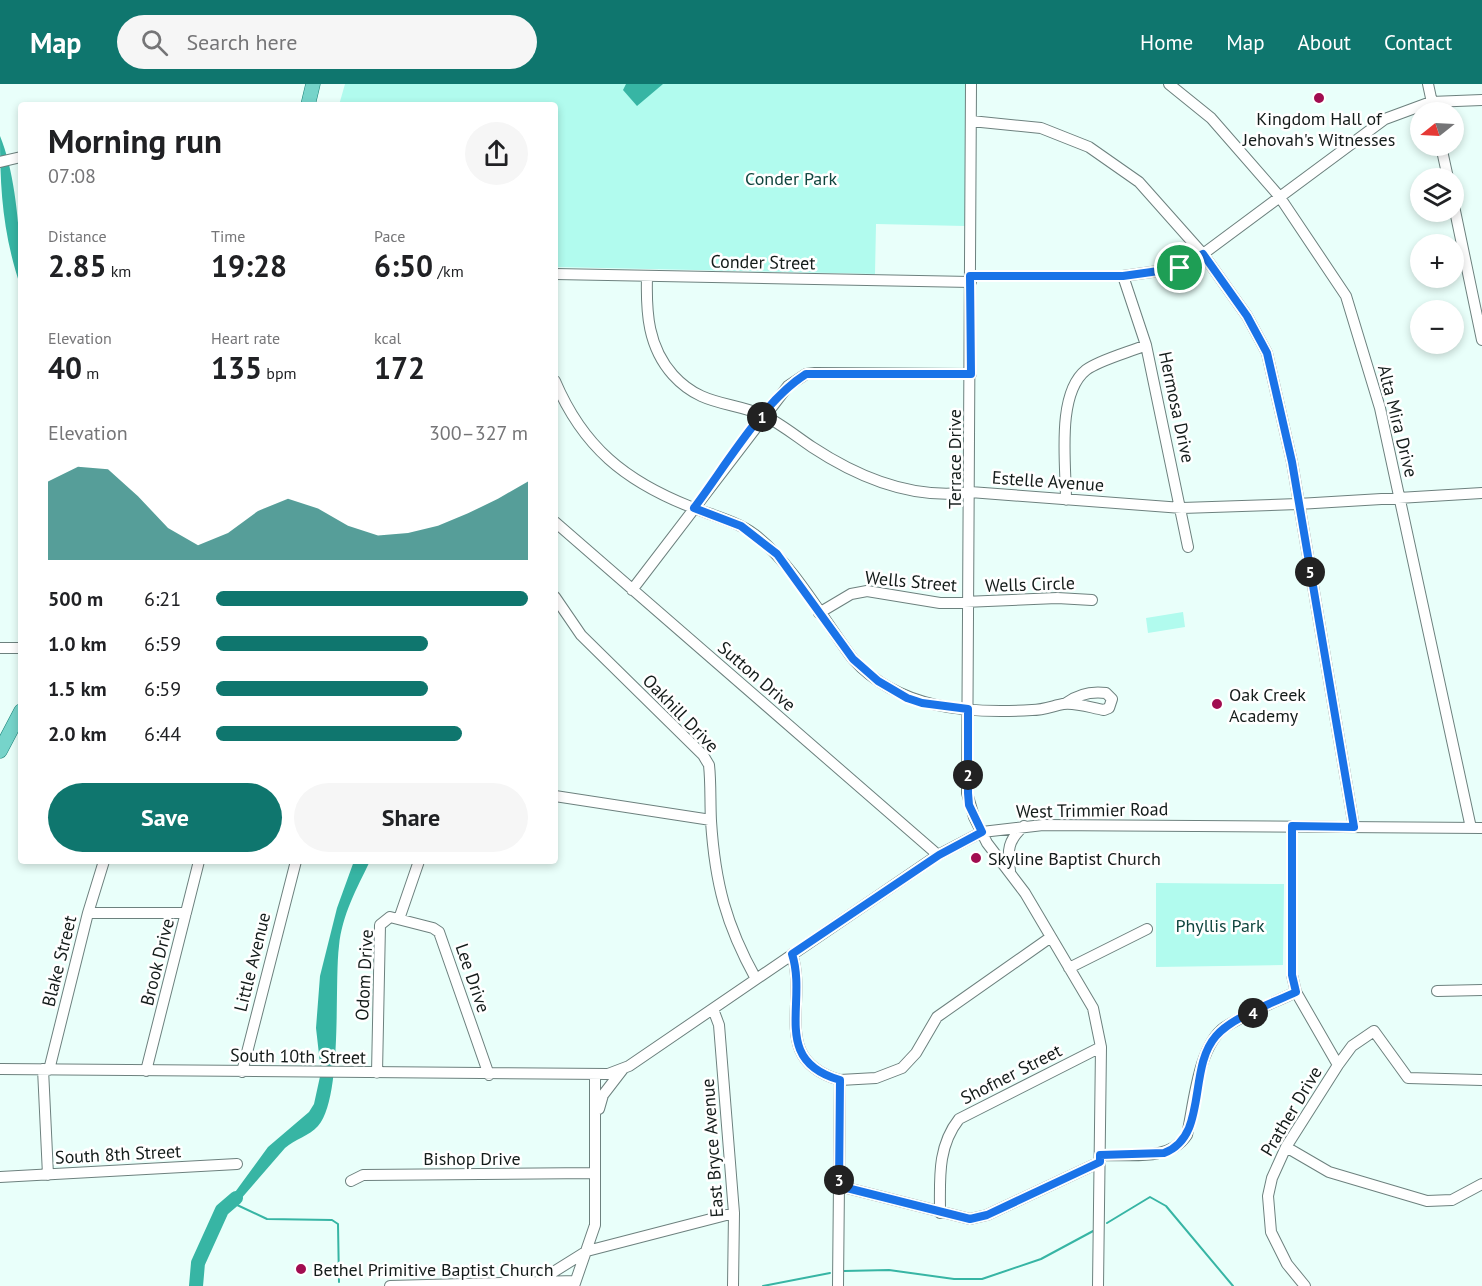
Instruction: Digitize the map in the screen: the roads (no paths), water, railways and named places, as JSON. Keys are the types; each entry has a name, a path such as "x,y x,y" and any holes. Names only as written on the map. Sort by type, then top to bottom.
{"main road":[{"path":"309,102 313,84"},
{"path":"0,751 18,717"}],"street":[{"name":"Terrace Drive","path":"971,84 969,805 997,859 1010,871 1093,1008 1101,1047 1098,1286"},
{"name":"Alta Mira Drive","path":"1168,84 1211,118 1279,196 1347,296 1380,408 1476,828"},
{"path":"1428,84 1432,102"},
{"name":"Conder Street","path":"1464,103 1482,100"},
{"name":"Conder Street","path":"558,274 647,277 970,279 1123,276 1180,268 1203,254 1385,118 1410,112"},
{"path":"971,121 1041,128 1089,147 1139,182 1203,254 1247,316 1267,353 1292,462 1354,827"},
{"path":"0,162 18,157"},
{"path":"1457,222 1482,340"},
{"name":"Hermosa Drive","path":"1123,276 1146,345 1182,508 1188,547"},
{"name":"Estelle Avenue","path":"647,277 646,313 657,351 671,373 689,390 707,400 763,416 844,468 878,482 929,493 952,495 970,492 1182,508 1482,493"},
{"path":"1066,500 1066,409 1072,386 1087,369 1146,345"},
{"path":"632,590 763,416 788,386 806,374 971,374"},
{"path":"558,387 573,418 602,454 647,489 741,526 777,554 853,659 878,681 907,698 922,703 968,709 1032,710 1066,703"},
{"name":"Sutton Drive","path":"558,525 939,855"},
{"name":"Wells Street","path":"819,613 858,592 928,602 969,603"},
{"name":"Wells Circle","path":"969,603 1057,598 1092,600"},
{"name":"Oakhill Drive","path":"558,601 581,635 703,755 709,765 711,819 717,877 724,912 736,943 756,979"},
{"path":"0,648 18,648"},
{"path":"558,796 711,819"},
{"path":"1010,871 1007,853 1009,845 1012,837 1024,826"},
{"name":"West Trimmier Road","path":"595,1076 622,1069 939,855 982,832 1024,826 1476,828"},
{"path":"1292,826 1292,975 1296,992 1338,1065"},
{"name":"Blake Street","path":"48,1175 46,1070 103,864"},
{"name":"Brook Drive","path":"147,1071 198,864"},
{"name":"Little Avenue","path":"242,1072 295,864"},
{"name":"Odom Drive","path":"376,1073 380,925 390,917 399,919 418,864"},
{"path":"88,913 186,913"},
{"name":"Lee Drive","path":"399,919 439,932 489,1075"},
{"path":"1069,968 1148,929"},
{"path":"792,954 796,974 795,1039 799,1050 810,1064 840,1080 876,1078 902,1068 916,1053 937,1017 1051,937"},
{"path":"1437,991 1482,990"},
{"path":"839,1186 962,1219 977,1218 1100,1158 1164,1153 1181,1144 1187,1135 1202,1066 1214,1038 1224,1028 1296,992"},
{"name":"East Bryce Avenue","path":"713,1009 719,1025 734,1213 733,1286"},
{"name":"Prather Drive","path":"1305,1286 1278,1249 1269,1220 1268,1196 1272,1178 1286,1147 1352,1046 1374,1031 1408,1078 1482,1080"},
{"name":"Shofner Street","path":"940,1213 942,1150 951,1129 959,1119 1101,1047"},
{"name":"South 10th Street","path":"0,1069 595,1076"},
{"path":"595,1124 603,1095 622,1069"},
{"path":"390,1286 538,1281 575,1283 595,1226 595,1076"},
{"path":"838,1286 840,1080"},
{"path":"1286,1147 1329,1172 1427,1201 1452,1200 1482,1184"},
{"name":"South 8th Street","path":"0,1177 237,1164"},
{"name":"Bishop Drive","path":"351,1181 363,1175 595,1173"},
{"path":"538,1281 587,1251 734,1213"}],"waterway":[{"path":"1107,1223 1150,1197 1166,1206 1233,1286"},
{"path":"196,1286 198,1263 222,1210 236,1198"},
{"path":"235,1204 267,1219 332,1220 338,1224 339,1282"},
{"path":"844,1271 889,1270 954,1279 982,1279 1041,1259 1095,1230"},
{"path":"763,1286 830,1273"}],"place":[{"name":"Kingdom Hall of Jehovah's Witnesses","path":"1319,98"},
{"name":"Oak Creek Academy","path":"1217,704"},
{"name":"Skyline Baptist Church","path":"976,858"},
{"name":"Bethel Primitive Baptist Church","path":"301,1269"}],"park label":[{"name":"Conder Park","path":"791,178"},
{"name":"Phyllis Park","path":"1220,925"}]}
